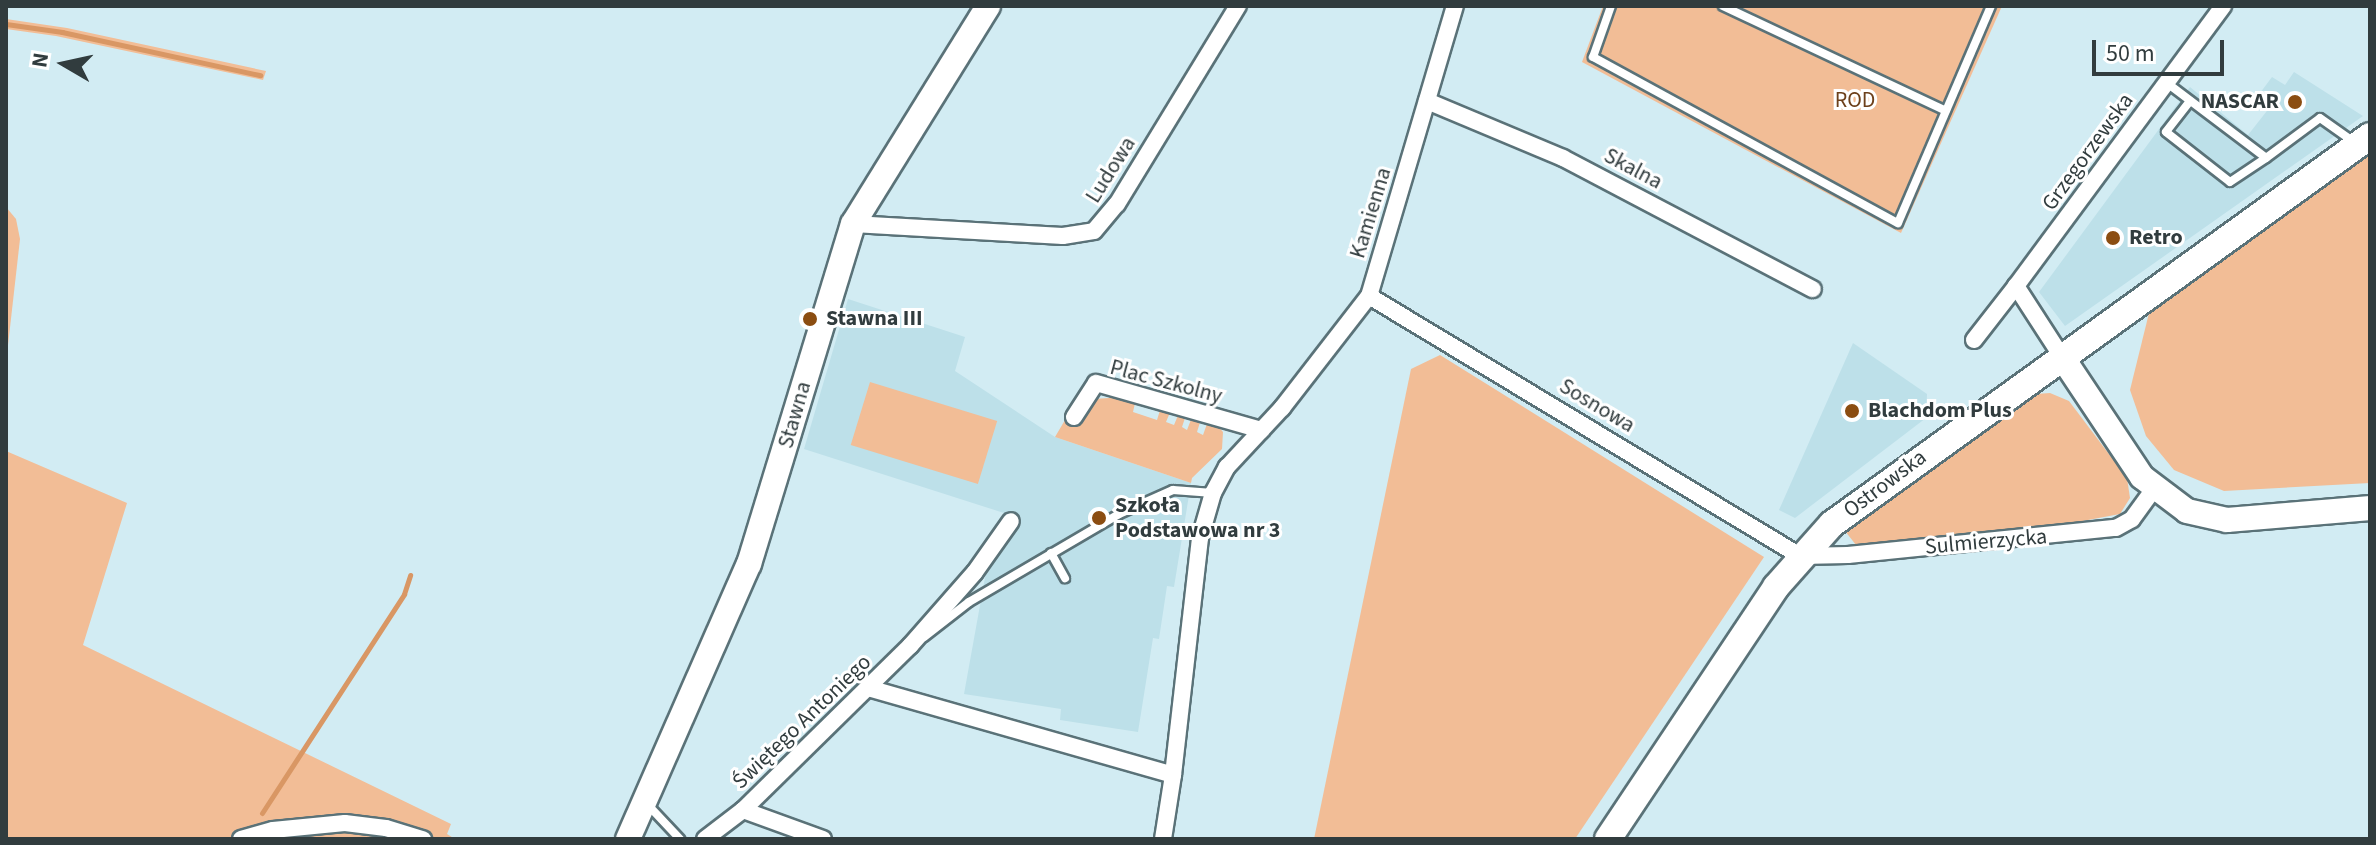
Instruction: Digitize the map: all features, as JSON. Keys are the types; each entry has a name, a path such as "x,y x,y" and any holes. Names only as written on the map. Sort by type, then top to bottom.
{"main road":[{"name":"Ostrowska","path":"1608,839 1725,661 1800,556 1857,504 2364,140"}],"street":[{"name":"Stawna","path":"628,839 749,564 853,224 988,6"},
{"name":"Ludowa","path":"853,224 1063,236 1094,231 1117,204 1238,6"},
{"name":"Kamienna","path":"1163,839 1173,775 1189,614 1200,538 1213,493 1227,467 1282,408 1369,296 1455,6"},
{"name":"Grzegorzewska","path":"1974,340 2223,6"},
{"name":"Skalna","path":"1427,101 1563,158 1813,289"},
{"path":"2016,286 2142,477 2187,511 2227,520 2370,508"},
{"name":"Sosnowa","path":"1369,296 1800,556"},
{"name":"Plac Szkolny","path":"1074,417 1096,383 1261,430"},
{"name":"Sulmierzycka","path":"1800,556 1893,551 2116,528 2132,519 2154,489"},
{"name":"Świętego Antoniego","path":"705,839 743,810 910,646 975,572 1011,521"},
{"path":"868,688 1173,775"},
{"path":"743,810 823,839"},
{"path":"241,839 273,830 345,823 386,828 423,839"}],"lane":[{"path":"1611,6 1593,57 1898,223 1991,6"},
{"path":"1723,6 1946,111"},
{"path":"2167,83 2266,158"},
{"path":"2190,101 2166,132 2230,182 2320,118 2364,140"},
{"path":"910,646 969,602 1156,496 1173,490 1213,493"},
{"path":"1051,553 1065,578"},
{"path":"645,801 680,839"}],"shaded area":[{"path":"2294,72 2363,116 2065,326 2039,292 2190,87 2248,135 2270,107 2257,97 2272,77 2285,85"},
{"name":"Szkoła Podstawowa nr 3","path":"848,299 965,337 955,371 1055,437 1191,483 1174,587 1167,586 1159,639 1153,638 1138,732 1060,720 1061,709 964,694 986,572 1019,522 1004,513 804,449"},
{"path":"1853,343 1927,394 1926,418 1795,518 1779,510"}],"green space":[{"name":"ROD","path":"1603,6 2002,6 1901,233 1582,62"},
{"path":"6,19 67,28 266,71 263,80 56,36 6,29"},
{"path":"2370,153 2370,483 2224,491 2174,470 2146,436 2130,390 2149,313"},
{"path":"6,207 16,219 20,239 6,363"},
{"path":"1440,355 1764,557 1575,839 1314,839 1411,369"},
{"path":"870,382 997,421 978,484 851,445"},
{"path":"2050,393 2069,401 2127,478 2130,498 2120,514 2013,534 1856,545 1845,531 2036,394"},
{"path":"1093,399 1136,399 1133,412 1157,420 1161,407 1171,410 1166,422 1174,425 1179,413 1186,415 1182,427 1187,430 1192,417 1201,419 1197,432 1203,435 1208,421 1215,423 1223,432 1222,449 1192,478 1191,483 1055,437 1065,420 1075,425"},
{"path":"6,451 127,503 83,645 451,824 447,834 455,839 6,839"}],"waterway":[{"path":"6,24 62,32 260,75"},
{"path":"262,813 404,594 410,575"}],"place":[{"name":"NASCAR","path":"2295,102"},
{"name":"Retro","path":"2113,238"},
{"name":"Stawna III","path":"810,319"},
{"name":"Blachdom Plus","path":"1852,411"},
{"name":"Szkoła Podstawowa nr 3","path":"1099,518"}]}
